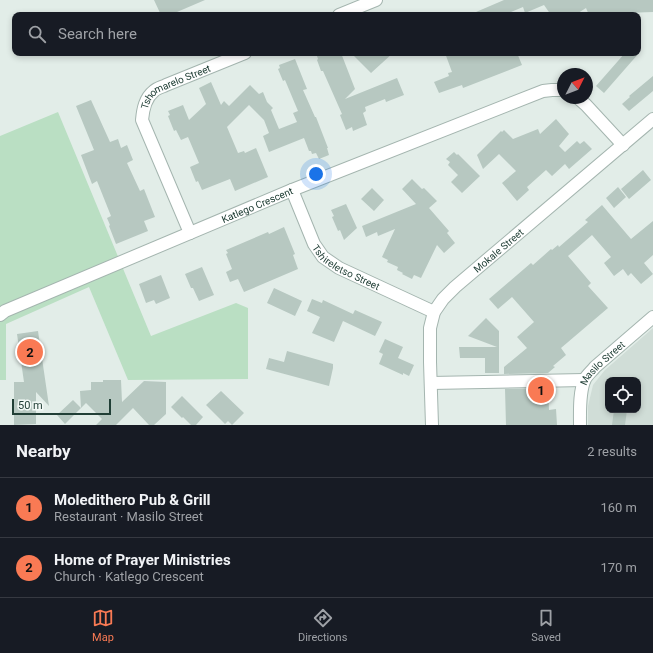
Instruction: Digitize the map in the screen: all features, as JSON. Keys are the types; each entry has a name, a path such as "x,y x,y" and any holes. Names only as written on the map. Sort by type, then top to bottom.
{"street":[{"path":"346,12 376,0"},
{"name":"Tshomarelo Street","path":"190,233 142,120 143,110 146,100 154,91 238,56"},
{"name":"Katlego Crescent","path":"0,315 5,311 292,190 543,91 557,90"},
{"path":"586,104 623,146"},
{"name":"Mokale Street","path":"432,425 430,328 434,312 443,299 653,119"},
{"name":"Tshireletso Street","path":"292,190 314,244 323,257 339,268 434,312"},
{"name":"Masilo Street","path":"580,425 580,407 584,380 595,367 653,316"},
{"path":"431,384 584,380"}],"shaded area":[{"path":"653,328 653,425 588,425 588,406 593,385 605,370"}],"green space":[{"path":"58,112 151,336 236,303 248,308 248,379 128,380 89,287 6,324 6,380 0,380 0,136"}],"building":[{"path":"154,0 205,0 177,12 160,12"},
{"path":"504,0 653,0 653,12 588,12 586,8 580,12 549,12 544,5 527,12 525,12 523,7 511,12 476,12"},
{"path":"317,56 342,56 355,89 345,99 397,78 404,95 386,102 385,99 365,107 366,111 363,113 367,125 353,131 352,127 346,130 340,115 342,114 323,71 321,71 317,60"},
{"path":"354,56 390,56 371,73"},
{"path":"446,56 518,56 522,65 463,88 462,85 439,93 434,82 449,76 448,73 452,72"},
{"path":"622,56 636,56 604,93 596,86"},
{"path":"295,59 307,89 303,90 316,117 328,148 329,155 319,159 316,153 312,154 311,151 309,151 304,138 269,152 263,136 269,133 264,120 249,105 227,127 238,153 244,151 245,153 256,148 268,177 235,191 230,179 202,190 198,181 196,182 190,167 199,163 188,137 181,140 176,130 174,131 168,116 170,115 168,111 183,105 189,120 206,104 199,88 211,82 221,105 224,101 229,106 250,85 259,94 263,92 267,102 273,108 271,110 279,129 297,122 293,113 298,111 285,80 283,81 278,69 280,68 279,65"},
{"path":"653,76 653,91 629,111 622,104 630,97 629,96"},
{"path":"91,100 110,142 118,139 121,148 127,145 133,160 127,163 140,191 144,189 155,217 144,221 148,231 116,244 107,218 111,216 97,181 92,184 81,155 94,150 76,106"},
{"path":"556,119 569,134 559,146 565,152 577,141 580,144 584,141 592,149 569,169 565,164 552,176 546,170 527,187 529,190 517,201 502,183 516,171 499,154 483,169 477,155 501,131 502,132 504,130 513,139 538,129 540,134"},
{"path":"454,152 457,155 458,154 480,176 462,193 451,182 458,175 448,165 450,162 446,159"},
{"path":"643,170 651,180 629,199 621,189"},
{"path":"412,179 437,201 429,208 449,231 447,233 455,243 444,253 437,245 421,278 414,275 412,279 402,274 403,273 397,270 398,267 387,262 388,260 382,257 395,229 378,236 377,232 366,237 362,226 416,204 402,189"},
{"path":"618,187 626,197 614,208 606,198"},
{"path":"372,188 384,200 374,211 361,199"},
{"path":"346,204 357,228 344,240 340,230 338,231 332,217 334,216 331,210"},
{"path":"602,205 631,239 653,221 653,255 644,263 653,274 641,284 631,273 628,276 623,269 614,276 604,263 611,257 592,235 568,256 591,283 588,286 608,308 561,348 566,355 553,366 555,367 548,373 504,374 504,367 527,348 517,337 534,322 512,297 498,309 489,299 531,263 533,265 551,249 552,250 558,245 559,247 588,222 585,220"},
{"path":"284,227 295,254 293,255 298,269 244,292 238,279 230,282 226,272 232,269 226,254 228,253 226,250 268,232 269,234"},
{"path":"202,267 214,295 199,301 185,274"},
{"path":"161,275 170,298 156,304 154,300 146,303 139,284"},
{"path":"274,288 302,301 295,316 267,303"},
{"path":"312,299 322,303 323,300 353,314 355,310 382,322 375,336 343,321 334,342 312,333 320,317 307,311"},
{"path":"486,318 499,331 499,373 485,373 485,358 460,358 459,347 497,347 468,336"},
{"path":"38,331 49,406 36,392 36,424 14,425 14,382 24,382 17,334"},
{"path":"385,339 403,347 398,358 414,365 409,376 403,373 403,375 379,364 383,354 379,352"},
{"path":"287,351 333,364 329,386 266,369 269,358 284,362"},
{"path":"103,380 121,380 122,402 144,381 166,382 166,414 154,425 149,425 133,408 116,425 96,425 102,419 86,403 81,408 80,391 91,390 91,382 103,382"},
{"path":"548,388 549,410 556,409 557,425 506,425 505,389"},
{"path":"221,391 244,413 232,425 228,421 225,424 206,405"},
{"path":"182,396 203,417 196,425 191,425 171,407"},
{"path":"73,400 81,408 65,424 57,415"},
{"path":"614,413 627,413 625,425 612,425"}],"place":[{"name":"Home of Prayer Ministries","path":"30,352"},
{"name":"Moledithero Pub & Grill","path":"541,390"}]}
